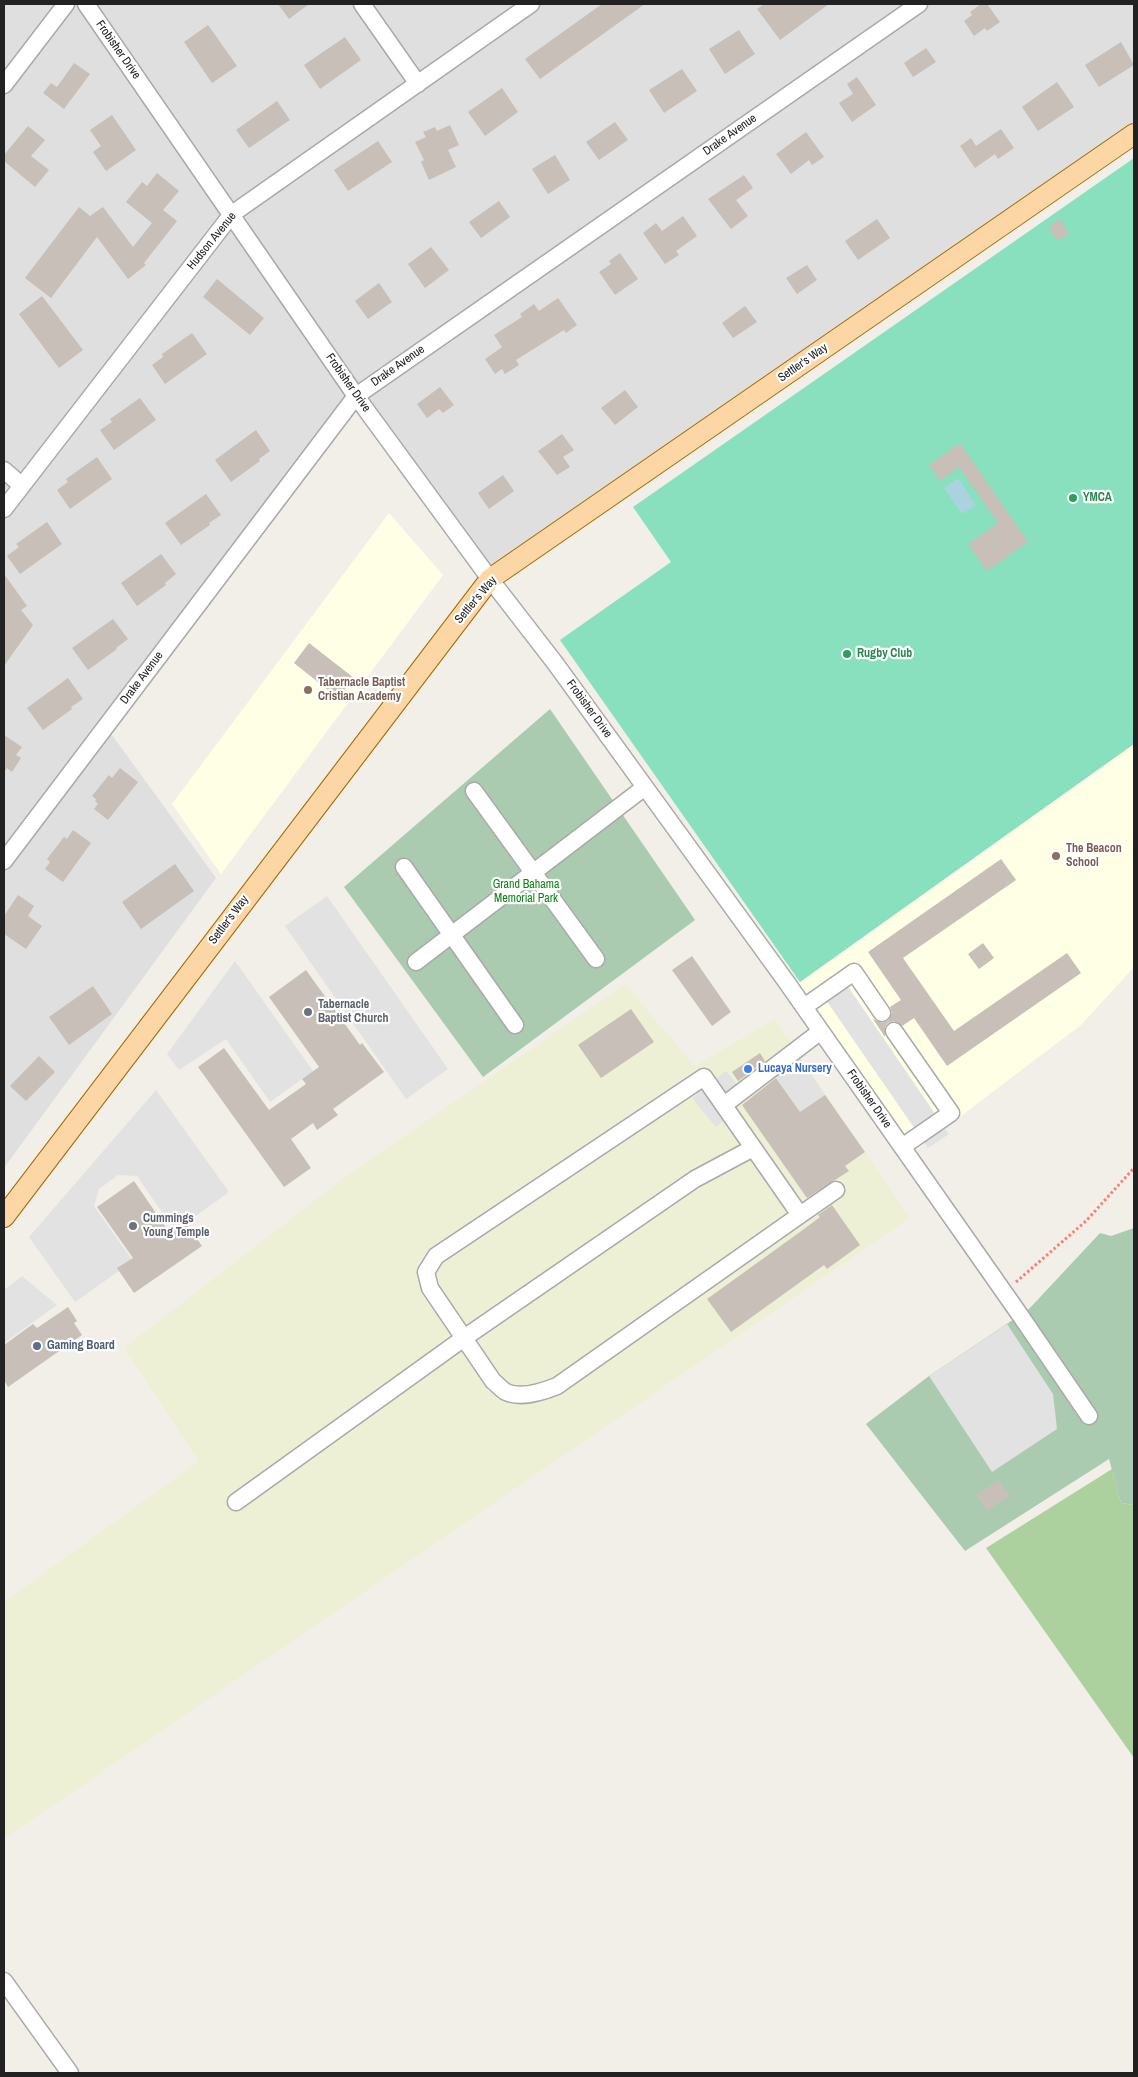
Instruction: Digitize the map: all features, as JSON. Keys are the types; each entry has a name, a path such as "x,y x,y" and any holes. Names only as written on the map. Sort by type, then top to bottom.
{"main road":[{"name":"Settler's Way","path":"4,1217 490,579 1134,134"}],"street":[{"path":"4,85 66,4"},
{"name":"Frobisher Drive","path":"86,4 356,396 490,579 555,663 804,1007 1089,1416"},
{"path":"362,4 418,84"},
{"name":"Hudson Avenue","path":"4,508 232,214 531,4"},
{"name":"Drake Avenue","path":"4,861 356,396 919,4"},
{"path":"4,470 21,485"},
{"path":"416,962 645,787"},
{"path":"474,791 596,959"},
{"path":"404,867 515,1025"},
{"path":"804,1007 854,972 882,1013"},
{"path":"724,1105 821,1031"},
{"path":"894,1031 951,1113 902,1147"},
{"path":"800,1216 704,1077 436,1256 426,1272 430,1288 493,1381 506,1392 522,1394 540,1392 557,1386 800,1216 836,1190"},
{"path":"236,1502 464,1338 696,1178 753,1148"},
{"path":"4,1981 70,2073"}],"path":[{"path":"1004,1292 1086,1221 1134,1168"}],"shaded area":[{"path":"4,4 1134,4 1134,134 490,579 357,396 104,724 216,878 4,1168"},
{"name":"Tabernacle Baptist Cristian Academy","path":"389,513 443,575 221,874 172,804"},
{"name":"The Beacon School","path":"1134,744 1134,967 1081,1025 916,1150 799,983"},
{"path":"327,896 448,1069 406,1099 285,926"},
{"path":"235,961 313,1071 270,1102 226,1039 179,1070 167,1054"},
{"path":"840,975 949,1134 928,1148 819,990"},
{"name":"Lucaya Nursery","path":"625,984 695,1066 775,1019 910,1218 4,1839 4,1602 199,1461 124,1348 345,1177"},
{"path":"799,1056 825,1095 800,1112 774,1074"},
{"path":"726,1071 740,1088 731,1115 716,1127 692,1098"},
{"path":"156,1090 229,1192 175,1231 137,1176 118,1175 99,1189 94,1206 133,1261 75,1302 29,1237"},
{"path":"22,1276 57,1305 4,1343 4,1290"},
{"path":"1007,1324 1053,1394 1057,1429 992,1472 929,1376"}],"green space":[{"name":"Rugby Club","path":"1134,158 1134,744 800,982 560,640 671,562 633,507"},
{"name":"Grand Bahama Memorial Park","path":"550,709 695,920 483,1077 344,887"},
{"path":"1134,1228 1134,1505 1121,1503 1109,1459 965,1551 866,1424 929,1376 1029,1309 1100,1233 1111,1236"},
{"path":"1112,1469 1121,1503 1134,1505 1134,1758 986,1548"}],"water":[{"path":"958,478 976,505 962,514 944,488"}],"building":[{"path":"278,4 309,4 289,19"},
{"path":"602,4 645,4 540,79 525,59"},
{"path":"764,4 829,4 780,40 757,9"},
{"path":"981,4 987,4 1000,22 987,31 985,28 974,36 964,21 972,15 970,12"},
{"path":"208,25 237,66 212,83 184,42"},
{"path":"739,30 755,54 725,74 709,49"},
{"path":"345,37 361,60 320,89 304,65"},
{"path":"1121,42 1134,65 1099,87 1085,65"},
{"path":"926,48 936,62 913,77 904,63"},
{"path":"74,63 90,74 64,109 43,93 51,83 57,87"},
{"path":"682,69 697,91 664,113 649,90"},
{"path":"857,77 876,105 852,122 839,103 853,94 847,84"},
{"path":"1057,82 1074,107 1038,131 1022,107"},
{"path":"502,88 518,112 485,136 468,112"},
{"path":"277,101 290,120 249,148 236,130"},
{"path":"112,115 136,150 106,171 93,152 101,146 90,130"},
{"path":"615,122 628,140 599,160 586,142"},
{"path":"450,125 459,145 448,150 456,167 429,180 421,162 424,160 415,142 426,137 423,132 435,127 437,131"},
{"path":"28,126 45,140 31,156 49,170 35,187 4,161 4,155"},
{"path":"1001,129 1014,148 998,159 995,154 975,168 960,146 971,138 976,146"},
{"path":"806,132 824,157 812,165 809,160 791,174 776,154"},
{"path":"378,141 392,162 348,191 334,170"},
{"path":"555,155 570,180 548,194 532,169"},
{"path":"157,173 179,191 163,210 177,221 144,263 146,265 128,279 97,237 51,298 25,278 79,207 90,216 103,207 133,247 152,223 126,202 142,182 147,186"},
{"path":"744,175 753,188 736,200 748,216 731,229 708,199"},
{"path":"499,201 510,217 481,238 469,222"},
{"path":"683,216 697,236 676,251 679,255 665,264 643,233 656,223 662,231"},
{"path":"877,219 890,238 858,260 845,241"},
{"path":"1060,219 1069,233 1057,241 1048,227"},
{"path":"431,247 449,270 425,288 408,264"},
{"path":"620,253 638,279 615,295 599,272 611,264 609,261"},
{"path":"807,265 817,280 797,294 786,278"},
{"path":"217,279 264,318 250,335 203,297"},
{"path":"379,283 392,302 368,319 355,301"},
{"path":"42,296 83,350 59,368 19,314"},
{"path":"558,298 577,325 566,333 564,330 516,360 519,365 505,374 502,369 495,374 485,359 502,347 494,335 522,317 520,314 534,304 539,311"},
{"path":"745,306 757,322 733,338 722,323"},
{"path":"192,333 207,354 165,384 152,365 163,357 162,354"},
{"path":"440,387 454,405 443,413 439,409 427,418 417,404"},
{"path":"625,390 638,407 615,425 601,408"},
{"path":"140,398 156,420 114,450 100,430 112,422 110,419"},
{"path":"256,430 270,451 259,459 260,461 231,482 215,460"},
{"path":"562,434 574,450 563,457 570,467 557,475 538,451"},
{"path":"960,443 1028,542 987,571 968,544 998,523 959,467 940,481 929,465"},
{"path":"97,457 112,479 70,509 57,490 68,482 66,479"},
{"path":"503,475 514,491 489,509 478,493"},
{"path":"206,494 221,515 181,545 165,523"},
{"path":"47,522 62,544 20,574 7,556 19,547 16,544"},
{"path":"161,554 176,574 165,583 166,585 137,606 121,583"},
{"path":"4,574 27,606 21,610 33,625 4,666"},
{"path":"113,619 128,639 88,670 72,648"},
{"path":"309,643 354,678 338,698 294,663"},
{"path":"68,678 83,699 43,730 27,708"},
{"path":"4,735 22,747 16,755 21,758 12,772 7,768 4,772"},
{"path":"120,768 138,782 108,820 94,809 98,804 92,796 109,775 112,778"},
{"path":"73,830 91,843 63,882 45,869 50,862 47,859 64,837 67,839"},
{"path":"1001,859 1016,880 903,958 954,1031 1067,953 1081,973 947,1066 914,1018 902,1026 894,1021 888,1023 885,1027 885,1037 873,1019 882,1023 888,1021 892,1013 890,1007 901,1000 868,952"},
{"path":"175,864 194,891 141,929 122,902"},
{"path":"18,895 34,906 28,916 42,926 26,949 4,934 4,916"},
{"path":"983,943 994,958 979,969 968,954"},
{"path":"692,956 731,1012 712,1026 672,970"},
{"path":"306,970 360,1045 362,1043 384,1072 333,1109 338,1115 317,1130 313,1123 291,1139 311,1168 284,1187 198,1067 224,1048 269,1110 306,1084 302,1079 319,1067 269,997"},
{"path":"93,986 112,1014 69,1045 49,1017"},
{"path":"631,1009 654,1042 601,1078 578,1045"},
{"path":"760,1053 765,1061 738,1081 732,1072"},
{"path":"39,1056 55,1072 26,1101 10,1086"},
{"path":"776,1078 800,1112 825,1095 865,1152 845,1166 849,1171 807,1198 742,1105"},
{"path":"134,1181 169,1232 185,1222 202,1246 134,1293 117,1268 133,1258 97,1207"},
{"path":"832,1205 860,1245 827,1269 824,1265 731,1332 707,1299 820,1217 818,1215"},
{"name":"Gaming Board","path":"68,1307 77,1321 74,1323 82,1335 8,1387 4,1380 4,1345 33,1324 37,1328"},
{"path":"999,1480 1010,1496 987,1511 976,1495"}],"place":[{"name":"YMCA","path":"1073,498"},
{"name":"Rugby Club","path":"847,654"},
{"name":"Tabernacle Baptist Cristian Academy","path":"308,690"},
{"name":"The Beacon School","path":"1056,856"},
{"name":"Tabernacle Baptist Church","path":"308,1012"},
{"name":"Lucaya Nursery","path":"748,1069"},
{"name":"Cummings Young Temple","path":"133,1226"},
{"name":"Gaming Board","path":"37,1346"}]}
